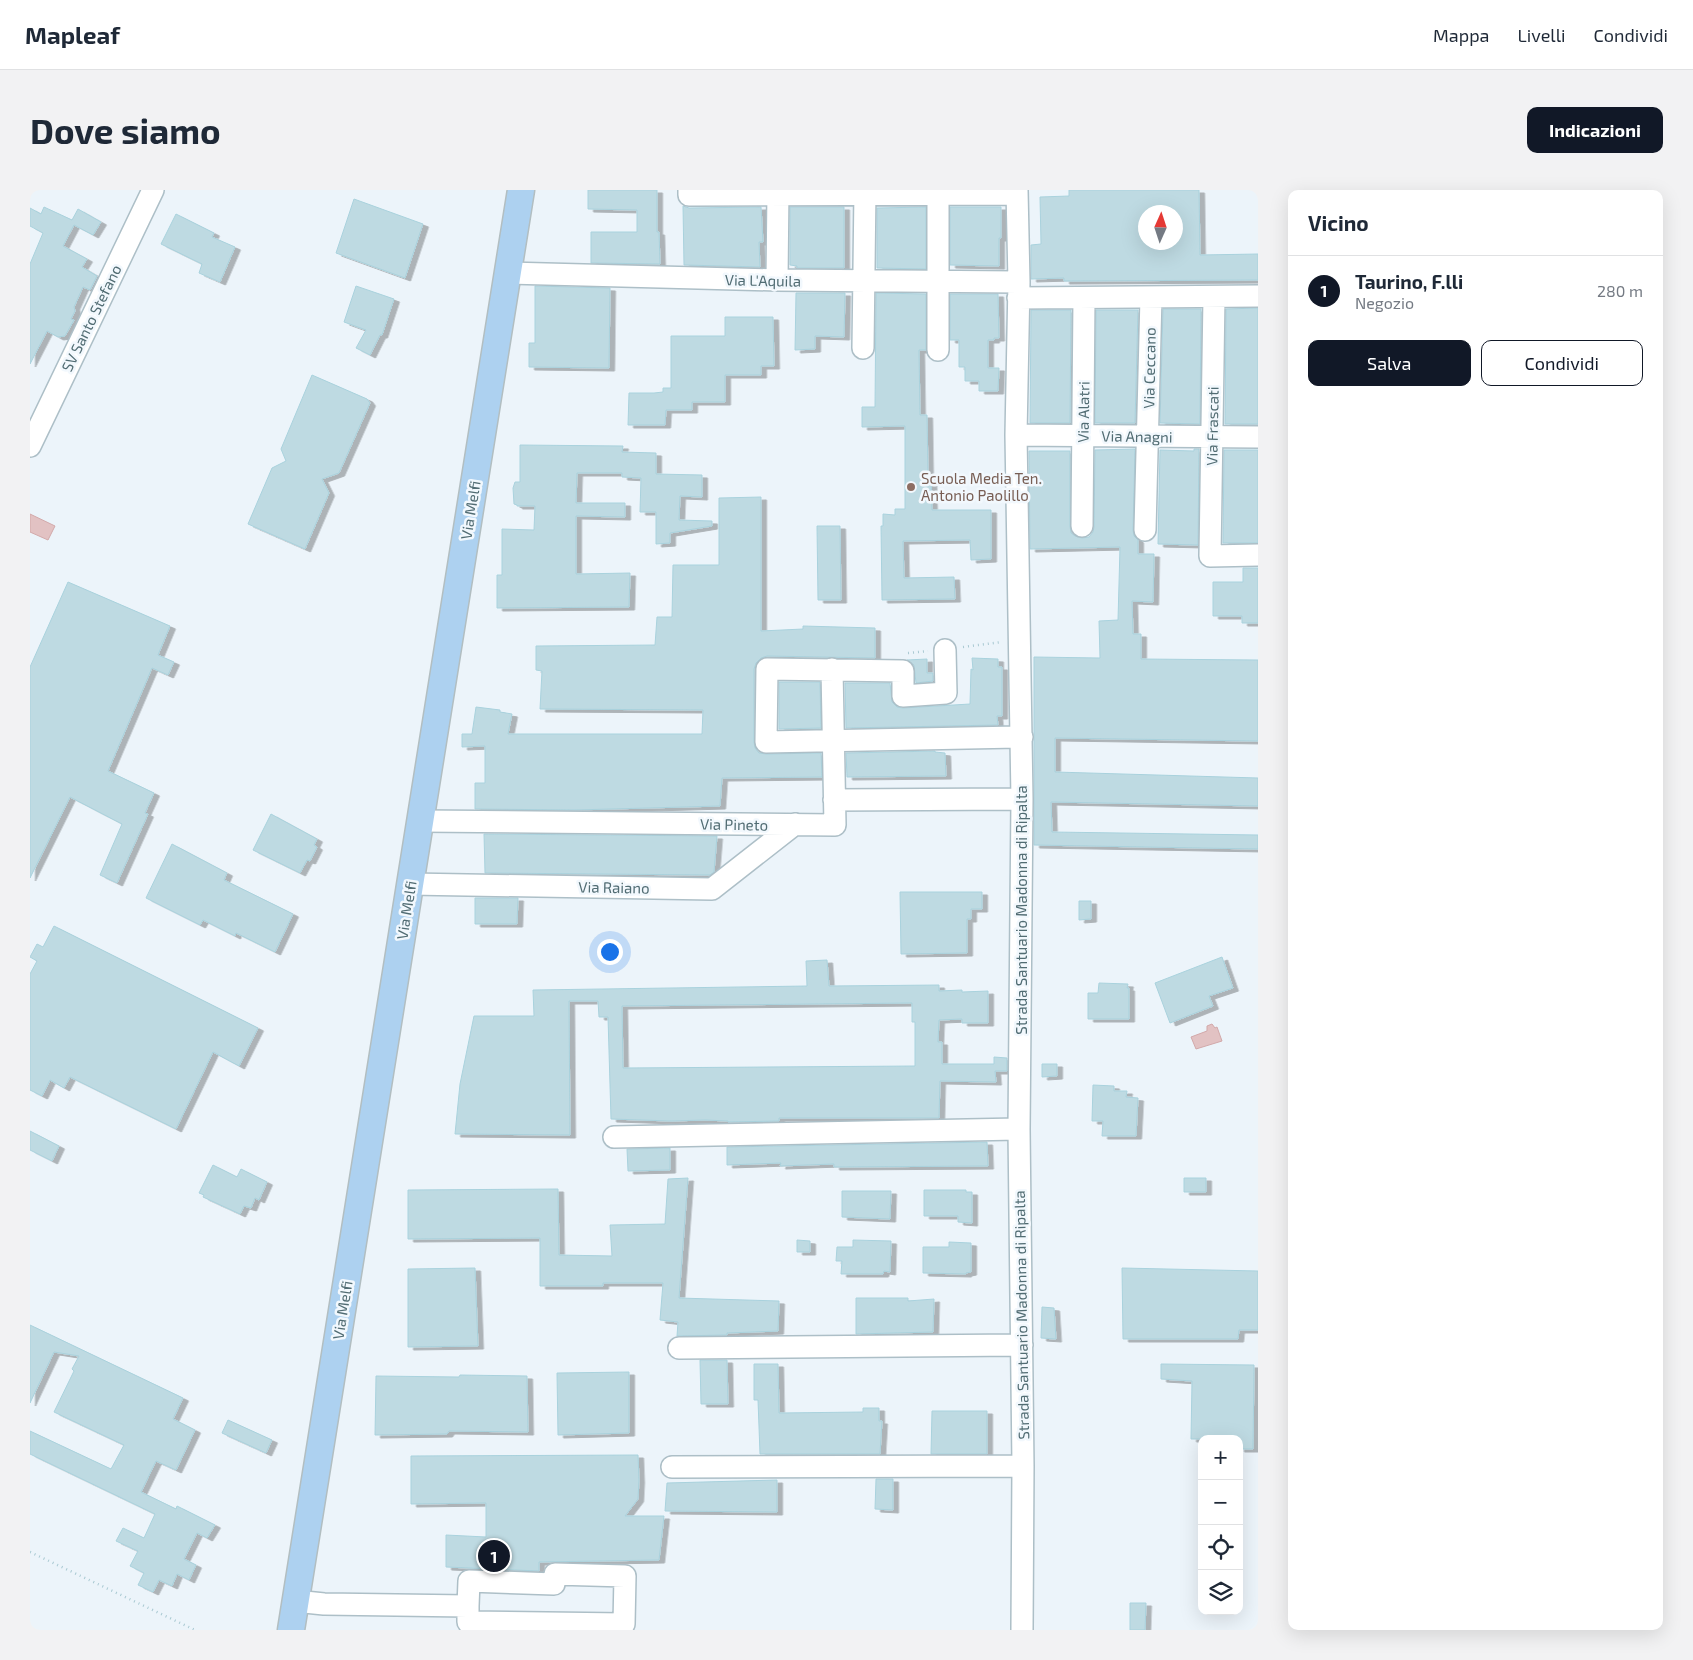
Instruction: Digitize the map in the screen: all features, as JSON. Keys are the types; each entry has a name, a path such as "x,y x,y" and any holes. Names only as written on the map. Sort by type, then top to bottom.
{"main road":[{"name":"Via Melfi","path":"291,1630 521,190"}],"street":[{"name":"SV Santo Stefano","path":"30,446 153,190"},
{"path":"689,192 1016,192"},
{"path":"777,280 778,192"},
{"path":"863,348 865,192"},
{"path":"938,192 938,350"},
{"name":"Strada Santuario Madonna di Ripalta","path":"1016,192 1018,290 1016,434 1022,737 1019,1129 1023,1466 1022,1630"},
{"name":"Via L'Aquila","path":"508,273 777,280 938,281 1084,298 1258,296"},
{"name":"Via Ceccano","path":"1145,530 1151,297"},
{"name":"Via Frascati","path":"1214,297 1210,556 1258,555"},
{"name":"Via Alatri","path":"1082,526 1084,298"},
{"name":"Via Anagni","path":"1016,434 1258,437"},
{"path":"945,650 946,693 903,696 903,670 767,669 766,742 1022,737"},
{"path":"832,669 834,800 1022,799"},
{"name":"Via Pineto","path":"420,821 835,825 834,800"},
{"name":"Via Raiano","path":"410,884 712,889 795,824"},
{"path":"614,1137 1019,1129"},
{"path":"679,1348 1022,1345"},
{"path":"672,1467 1023,1466"},
{"path":"555,1574 625,1576 624,1624 468,1622 468,1606 469,1582 554,1584 555,1574"},
{"path":"295,1601 324,1604 468,1606"}],"path":[{"path":"30,1552 195,1630"}],"shaded area":[{"path":"30,514 55,526 48,540 30,532"},
{"path":"1212,1024 1215,1028 1217,1027 1222,1041 1196,1049 1191,1037 1207,1031 1207,1026"}],"building":[{"path":"588,190 657,190 657,232 659,232 660,264 591,263 591,232 637,232 637,210 588,209"},
{"path":"1069,190 1199,190 1200,255 1258,254 1258,280 1064,281 1064,278 1031,279 1031,245 1041,244 1040,197 1069,196"},
{"path":"354,199 423,224 405,278 336,253"},
{"path":"683,206 689,208 761,207 763,242 759,242 760,267 684,265"},
{"path":"44,207 72,220 78,209 101,222 93,235 74,225 63,246 87,259 82,267 97,276 90,290 83,287 74,307 75,311 71,319 74,320 65,336 58,337 47,331 30,364 30,264 43,233 30,226 30,208 41,214"},
{"path":"790,207 844,207 844,268 797,268 797,266 790,265"},
{"path":"926,207 926,269 877,268 877,208"},
{"path":"950,207 1001,207 999,266 950,265"},
{"path":"176,214 214,233 212,237 235,247 220,282 199,273 202,264 161,244"},
{"path":"356,286 394,299 382,335 380,335 370,355 356,348 366,330 344,322"},
{"path":"535,286 610,288 609,368 529,367 529,343 535,343"},
{"path":"796,293 845,293 844,337 815,336 815,349 795,350"},
{"name":"Scuola Media Ten. Antonio Paolillo","path":"876,293 926,294 926,350 919,350 920,415 927,415 928,475 931,476 932,510 991,510 991,559 971,560 970,540 903,541 904,578 954,577 955,599 882,600 881,526 883,526 883,514 895,515 895,509 905,509 905,426 862,427 862,407 875,407"},
{"path":"950,294 998,294 999,338 988,340 988,368 999,368 998,391 979,391 979,381 965,381 965,367 959,367 959,340 950,340"},
{"path":"1258,308 1258,424 1225,424 1226,309"},
{"path":"1163,309 1201,309 1200,424 1160,423"},
{"path":"1031,310 1071,310 1070,423 1030,423"},
{"path":"1096,310 1138,310 1135,423 1095,423"},
{"path":"725,317 773,317 774,366 761,366 761,375 725,375 725,402 692,402 692,410 666,410 665,425 628,425 629,393 663,392 663,388 671,388 671,336 725,336"},
{"path":"312,375 367,399 370,403 339,473 322,479 329,493 305,549 248,524 272,468 286,461 281,449"},
{"path":"520,445 623,446 622,452 656,453 656,474 702,475 702,497 680,496 679,520 712,521 712,526 670,533 670,543 656,544 656,512 640,512 641,478 622,477 622,473 577,473 576,503 625,503 625,517 576,516 576,574 630,573 629,607 497,608 497,575 502,575 502,529 534,530 535,506 517,506 514,504 513,488 515,482 520,482"},
{"path":"1135,449 1134,536 1138,540 1138,554 1154,554 1153,602 1132,601 1133,634 1141,634 1141,659 1258,660 1258,741 1055,738 1055,772 1258,778 1258,806 1051,802 1052,832 1258,835 1258,849 1034,845 1034,657 1100,658 1099,621 1118,620 1120,547 1030,549 1029,451 1070,451 1070,526 1071,533 1082,538 1089,537 1094,527 1095,450"},
{"path":"1194,449 1199,449 1198,545 1158,544 1160,450 1194,451"},
{"path":"1224,450 1258,450 1258,543 1223,543"},
{"path":"761,497 761,631 803,629 803,626 875,628 875,658 767,656 761,658 756,663 754,669 755,748 759,753 766,754 821,753 822,777 722,778 720,806 575,810 475,809 475,783 485,783 485,746 462,747 462,734 472,734 476,707 500,710 500,712 512,714 508,734 702,734 703,710 540,709 542,671 536,670 536,646 655,645 657,617 672,617 673,565 719,565 719,498"},
{"path":"817,526 840,526 841,600 818,600"},
{"path":"1243,568 1258,568 1258,623 1242,623 1242,616 1213,616 1213,582 1243,582"},
{"path":"68,582 170,626 158,655 174,662 168,675 152,668 108,771 154,793 145,813 148,814 117,883 100,875 122,824 70,797 30,878 30,667"},
{"path":"972,658 998,659 998,667 1002,667 1002,716 997,716 998,725 846,728 845,683 890,683 892,702 897,707 970,704 971,669 973,670"},
{"path":"927,659 927,673 933,673 933,681 916,683 914,665 907,660"},
{"path":"779,682 820,682 821,728 779,729"},
{"path":"935,751 945,753 946,776 847,777 846,753"},
{"path":"271,814 317,839 314,845 317,847 310,861 307,860 300,873 253,850"},
{"path":"484,834 717,836 714,872 710,875 485,873"},
{"path":"172,844 227,873 224,880 293,914 275,952 236,933 235,936 203,920 200,925 146,898"},
{"path":"900,892 982,892 982,909 971,909 971,919 967,919 967,953 901,954"},
{"path":"475,898 518,898 517,924 475,924"},
{"path":"1079,901 1091,901 1091,919 1079,920"},
{"path":"54,926 258,1028 239,1066 213,1052 176,1129 70,1077 64,1088 50,1080 42,1096 30,1090 30,974 37,961 30,957 37,944 43,947"},
{"path":"1222,957 1233,988 1209,996 1213,1006 1170,1023 1155,983"},
{"path":"827,960 829,986 939,985 939,991 988,991 988,1023 962,1023 962,1019 939,1020 938,1042 942,1042 942,1064 994,1064 994,1057 1007,1058 1007,1071 995,1071 996,1082 940,1081 939,1118 779,1118 779,1121 728,1122 611,1119 608,1017 599,1017 598,1001 569,1001 570,1135 455,1134 460,1084 474,1016 534,1016 533,990 807,986 806,961","holes":["912,1003 912,1022 915,1022 915,1066 623,1068 622,1006"]},
{"path":"1099,983 1128,984 1129,1019 1088,1019 1088,993 1098,993"},
{"path":"1042,1064 1057,1064 1057,1076 1042,1077"},
{"path":"1093,1085 1114,1086 1114,1091 1127,1091 1126,1097 1138,1098 1136,1136 1102,1136 1103,1121 1092,1121"},
{"path":"30,1131 59,1146 52,1161 30,1150"},
{"path":"987,1142 988,1166 834,1167 834,1164 780,1166 781,1163 727,1165 727,1147"},
{"path":"670,1148 670,1170 628,1171 627,1149"},
{"path":"213,1165 237,1177 241,1169 267,1182 259,1200 255,1198 251,1208 244,1206 240,1214 203,1197 204,1195 199,1193"},
{"path":"688,1178 679,1298 779,1301 778,1331 677,1336 678,1322 660,1320 663,1283 603,1283 603,1286 540,1286 540,1238 408,1239 408,1190 558,1189 559,1255 612,1256 610,1225 665,1224 668,1179"},
{"path":"1184,1178 1206,1178 1206,1192 1184,1192"},
{"path":"924,1190 966,1190 966,1192 972,1192 972,1223 958,1222 958,1216 924,1216"},
{"path":"842,1191 891,1191 890,1219 842,1217"},
{"path":"797,1240 810,1241 810,1252 797,1252"},
{"path":"853,1240 891,1241 890,1272 884,1271 883,1274 841,1274 842,1261 836,1261 837,1247 853,1247"},
{"path":"949,1242 971,1243 971,1272 966,1274 923,1273 923,1247 949,1247"},
{"path":"475,1268 478,1346 408,1347 408,1269"},
{"path":"1122,1268 1258,1271 1258,1330 1239,1330 1238,1339 1123,1339"},
{"path":"856,1298 908,1298 908,1301 934,1299 933,1332 856,1334"},
{"path":"1042,1307 1054,1308 1056,1339 1041,1338"},
{"path":"30,1325 183,1398 173,1419 195,1430 176,1470 156,1461 141,1492 176,1509 177,1506 215,1525 207,1538 197,1533 184,1559 196,1565 189,1580 177,1574 172,1586 159,1580 153,1592 138,1585 144,1573 130,1566 138,1551 116,1541 123,1528 144,1538 155,1514 30,1454 30,1431 111,1469 124,1445 54,1412 74,1371 72,1369 79,1356 54,1352 30,1403"},
{"path":"700,1360 727,1360 728,1404 701,1404"},
{"path":"754,1364 778,1364 779,1413 863,1412 863,1408 879,1408 879,1421 882,1421 880,1454 760,1454 758,1400 754,1400"},
{"path":"1161,1364 1254,1365 1253,1449 1243,1449 1243,1435 1198,1435 1198,1439 1191,1439 1192,1381 1161,1379"},
{"path":"629,1372 629,1433 558,1435 557,1373"},
{"path":"460,1375 527,1376 528,1432 449,1431 447,1434 375,1435 376,1376 459,1377"},
{"path":"932,1411 987,1411 987,1454 931,1454"},
{"path":"228,1420 272,1440 266,1453 222,1433"},
{"path":"638,1455 638,1499 625,1516 664,1516 659,1560 539,1562 539,1571 446,1567 446,1535 486,1537 486,1503 411,1504 411,1456"},
{"path":"876,1479 893,1479 893,1510 875,1509"},
{"path":"777,1480 777,1512 665,1511 667,1483"},
{"path":"1130,1603 1146,1603 1145,1630 1130,1630"}],"place":[{"name":"Scuola Media Ten. Antonio Paolillo","path":"911,487"},
{"name":"Taurino, F.lli","path":"494,1556"}]}
